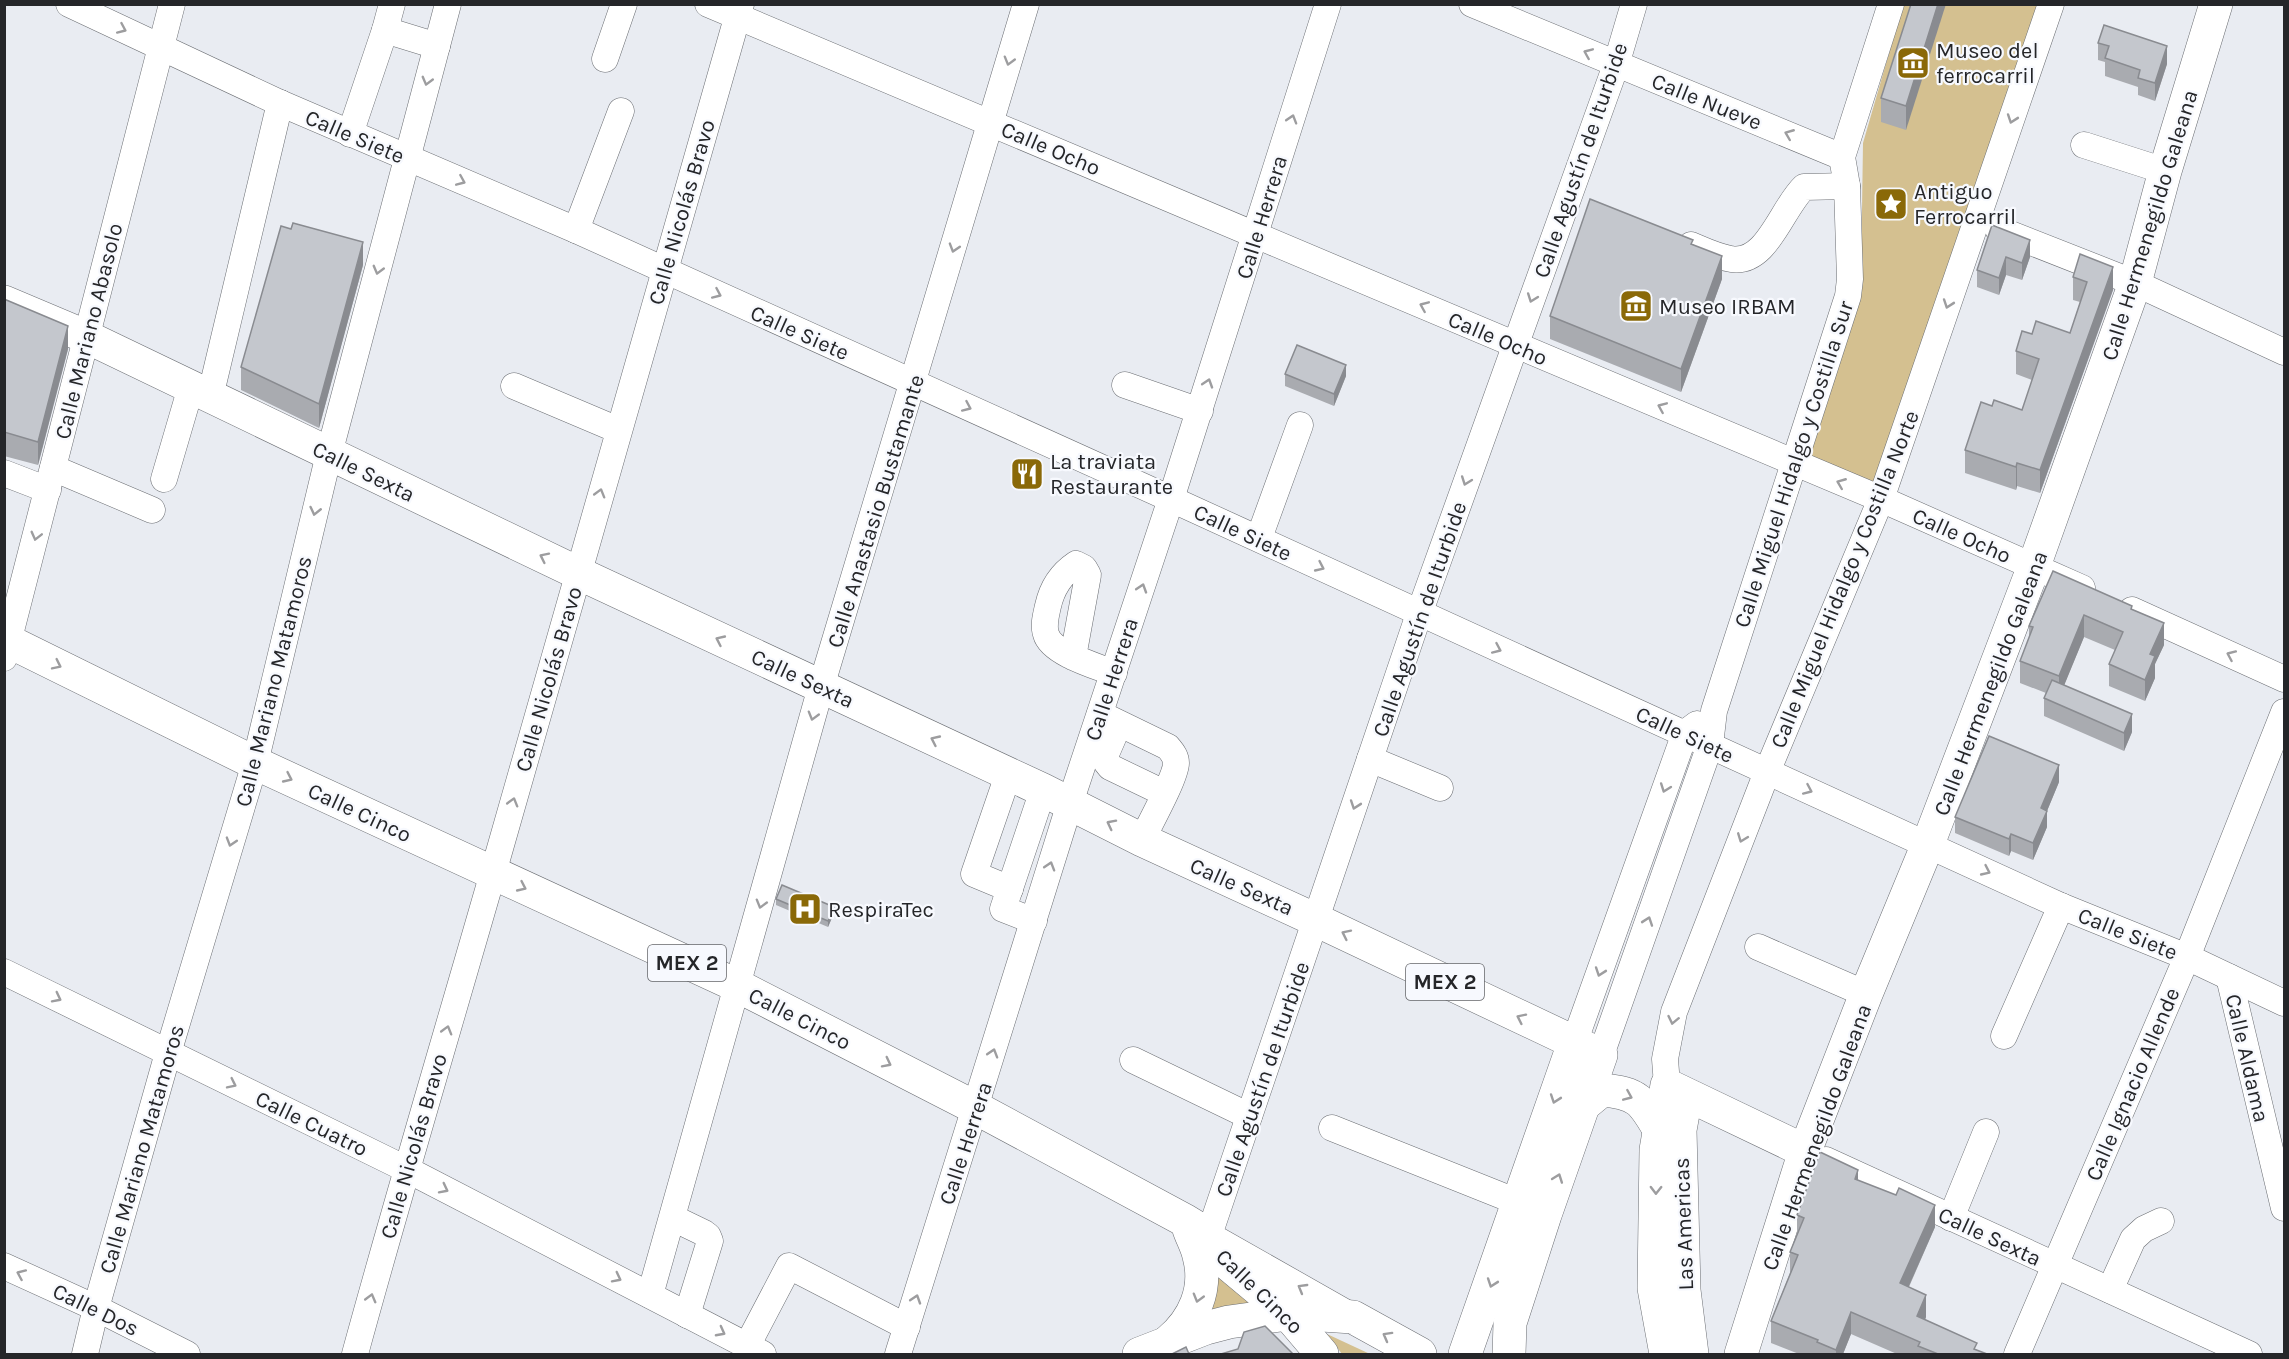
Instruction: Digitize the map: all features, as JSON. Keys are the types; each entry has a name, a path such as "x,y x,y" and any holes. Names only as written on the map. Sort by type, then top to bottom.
{"main road":[{"name":"Calle Hermenegildo Galeana","path":"1741,1354 1806,1151 1866,994 1929,844 2034,566 2135,283 2166,171 2217,4"},
{"name":"Calle Sexta","path":"4,302 87,337 578,573 1588,1049"},
{"name":"Calle Cinco","path":"6,646 738,986 976,1108 1198,1238 1288,1314 1322,1354"},
{"path":"1462,1349 1586,1104 1588,1049"},
{"path":"1509,1354 1510,1323 1532,1209 1588,1049"},
{"name":"Las Americas","path":"1586,1104 1602,1090 1631,1095 1648,1111 1660,1131"},
{"name":"Calle Sexta","path":"1677,1090 1806,1151"},
{"name":"Las Americas","path":"1677,1090 1660,1131 1656,1150 1669,1289 1687,1353"},
{"name":"Las Americas","path":"1669,1289 1682,1112 1677,1090"},
{"path":"1153,1349 1179,1332 1197,1306 1201,1290 1198,1238"},
{"path":"1153,1349 1206,1328 1229,1322 1288,1314 1353,1317 1420,1354"}],"street":[{"name":"Calle Siete","path":"69,4 280,103 576,230 1259,538 1419,614 1685,733 2061,906 2187,957 2284,1003"},
{"name":"Calle Mariano Abasolo","path":"6,646 172,4"},
{"path":"351,134 392,4"},
{"name":"Calle Mariano Matamoros","path":"85,1354 168,1053 255,763 329,454 448,4"},
{"path":"605,59 624,4"},
{"name":"Calle Ocho","path":"708,4 739,11 992,123 1881,499 2284,679"},
{"name":"Calle Anastasio Bustamante","path":"650,1295 821,687 1026,4"},
{"name":"Calle Herrera","path":"898,1354 1034,921 1056,797 1109,719 1113,673 1200,411 1328,4"},
{"name":"Calle Nueve","path":"1472,4 1842,157"},
{"name":"Calle Agustín de Iturbide","path":"1198,1238 1249,1116 1419,614 1616,65 1634,4"},
{"name":"Calle Miguel Hidalgo y Costilla Sur","path":"1588,1049 1666,867 1710,745 1714,711 1848,296 1850,279 1847,186 1842,157 1891,4"},
{"name":"Calle Miguel Hidalgo y Costilla Norte","path":"1677,1090 1665,1059 1674,1012 1767,772 1881,499 2051,4"},
{"name":"Calle Nicolás Bravo","path":"355,1354 663,270 739,11"},
{"path":"385,30 437,46"},
{"path":"164,479 200,392 280,103"},
{"path":"576,230 621,111"},
{"path":"2084,145 2166,171"},
{"path":"1673,239 1730,259 1746,260 1761,250 1794,197 1804,188 1847,186"},
{"path":"1977,220 2135,283 2284,352"},
{"path":"1125,385 1200,411"},
{"path":"514,386 618,430"},
{"path":"1259,538 1300,425"},
{"path":"4,473 50,479 152,510"},
{"path":"1073,657 1113,673"},
{"path":"1588,1049 1639,859 1685,733 1714,711"},
{"name":"Calle Ignacio Allende","path":"2017,1354 2187,957 2284,712"},
{"path":"1142,840 1164,793 1176,764 1175,754 1168,747 1109,719 1106,762 1110,767 1164,793"},
{"path":"1370,759 1440,788"},
{"path":"1008,775 974,874 1010,889"},
{"path":"1034,921 1003,909 1010,889 1056,797"},
{"path":"1639,859 1666,867"},
{"path":"2004,1036 2061,906"},
{"path":"1758,947 1866,994"},
{"name":"Calle Cuatro","path":"4,972 406,1169 755,1350"},
{"name":"Calle Aldama","path":"2229,977 2284,1208"},
{"path":"1133,1060 1249,1116"},
{"path":"1332,1128 1532,1209"},
{"path":"1951,1218 1986,1132"},
{"name":"Calle Sexta","path":"1806,1151 2249,1354"},
{"path":"672,1218 704,1233 710,1241 687,1315"},
{"path":"2110,1290 2133,1239 2144,1229 2161,1221"},
{"path":"1198,1238 1353,1317"},
{"name":"Calle Dos","path":"4,1266 96,1308 187,1354"},
{"path":"755,1350 789,1266 907,1327"}],"shaded area":[{"path":"1903,5 2046,5 1880,497 1809,458 1859,295 1863,143"},
{"path":"1214,1260 1257,1302 1202,1319"},
{"path":"1327,1334 1370,1354 1342,1354"}],"building":[{"path":"1911,4 1938,4 1906,106 1881,98"},
{"path":"2104,25 2167,46 2155,83 2138,78 2140,70 2105,58 2109,46 2098,43"},
{"path":"1590,199 1693,240 1691,244 1722,256 1681,369 1550,316"},
{"path":"293,223 363,242 319,404 241,367 281,226 291,229"},
{"path":"1992,225 2030,240 2022,263 2006,257 1999,278 1977,270"},
{"path":"2080,254 2113,267 2040,470 2017,463 2016,467 1965,450 1981,402 1992,406 1994,400 2022,410 2039,359 2016,351 2022,331 2032,334 2036,321 2070,333 2087,282 2073,277"},
{"path":"4,299 68,326 38,442 4,432"},
{"path":"1297,345 1346,365 1334,394 1285,374"},
{"path":"2053,571 2132,606 2131,609 2164,623 2150,654 2155,656 2145,680 2109,664 2123,632 2084,615 2059,676 2020,661 2033,627 2029,626"},
{"path":"2052,680 2132,714 2124,733 2044,698"},
{"path":"1989,736 2059,765 2041,808 2047,811 2033,843 2011,834 2009,839 1955,817"},
{"name":"RespiraTec","path":"782,885 834,907 828,921 776,899"},
{"path":"1820,1152 1858,1170 1855,1179 1896,1195 1899,1188 1935,1205 1900,1283 1926,1295 1917,1316 1977,1343 1974,1349 1987,1354 1938,1354 1918,1346 1920,1342 1851,1312 1836,1350 1771,1321 1798,1255 1790,1252 1804,1218 1797,1215"},
{"path":"1265,1326 1293,1354 1221,1354 1238,1349 1244,1332"},
{"path":"1186,1347 1189,1354 1172,1354"}],"place":[{"name":"Museo del ferrocarril","path":"1913,63"},
{"name":"Antiguo Ferrocarril","path":"1891,204"},
{"name":"Museo IRBAM","path":"1636,306"},
{"name":"La traviata Restaurante","path":"1027,474"},
{"name":"RespiraTec","path":"805,909"}]}
